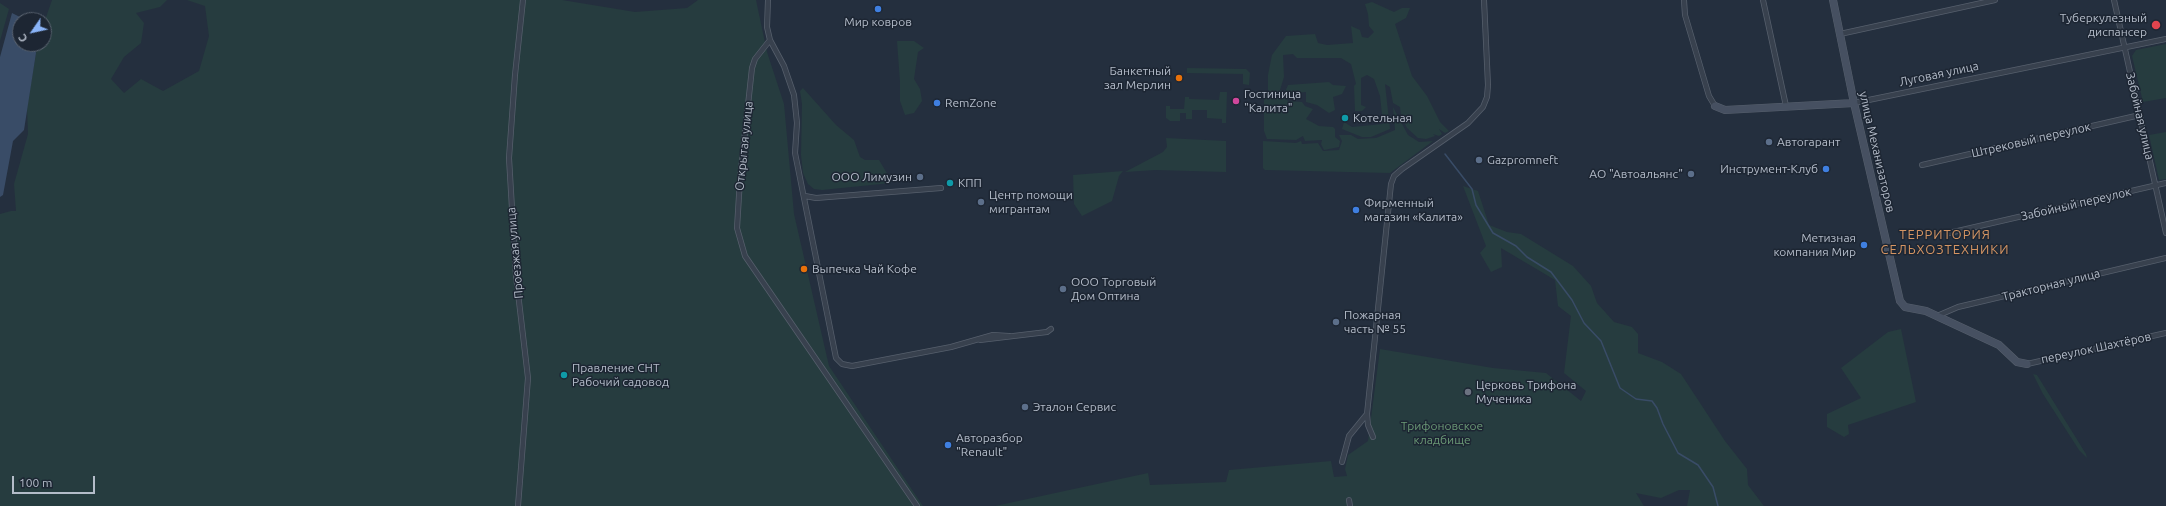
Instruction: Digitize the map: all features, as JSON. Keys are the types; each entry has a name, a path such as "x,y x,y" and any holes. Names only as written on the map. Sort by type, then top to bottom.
{"street":[{"name":"Проезжая улица","path":"518,506 528,378 516,276 509,158 514,75 523,0"},
{"path":"768,0 767,27 770,40 784,66 794,95 797,123 795,153 801,188 805,196 816,268 836,358 842,364 852,366 951,346 992,335 1009,336 1047,332 1051,330"},
{"path":"1373,437 1368,425 1367,414 1391,184 1394,176 1402,169 1468,124 1483,107 1487,97 1488,85 1484,0"},
{"path":"1684,0 1685,15 1709,96 1715,106"},
{"path":"1763,0 1786,106"},
{"name":"улица Механизаторов","path":"1833,0 1854,103 1899,297 1905,307 1926,311 1937,316"},
{"path":"1840,34 1995,0"},
{"name":"Забойная улица","path":"2114,0 2166,233"},
{"name":"Луговая улица","path":"1715,106 1725,110 1854,103 2166,39"},
{"name":"Открытая улица","path":"770,40 755,59 752,68 740,179 737,228 745,256 917,506"},
{"name":"Штрековый переулок","path":"1922,165 2140,115"},
{"name":"Забойный переулок","path":"1949,233 2166,183"},
{"path":"805,196 816,198 941,188"},
{"name":"Тракторная улица","path":"1937,316 1958,307 2166,258"},
{"path":"1937,316 1999,345 2017,362 2027,364"},
{"name":"переулок Шахтёров","path":"2027,364 2166,334"},
{"path":"1342,462 1349,436 1367,414"},
{"path":"1349,500 1350,506"}],"green space":[{"path":"52,0 167,0 160,7 136,13 144,23 141,43 124,57 111,79 124,93 141,79 163,91 199,71 209,36 205,6 187,0 562,0 635,12 687,8 698,0 756,0 767,52 784,104 794,214 829,366 923,506 0,506 0,214 16,211 14,184 28,134 27,107 36,52 52,52 52,12 48,12"},
{"path":"1372,2 1394,12 1402,8 1410,8 1406,18 1395,24 1412,76 1427,96 1440,122 1449,131 1445,133 1439,129 1442,134 1439,136 1433,134 1435,136 1426,139 1418,138 1407,128 1401,116 1400,107 1393,103 1390,87 1385,84 1390,129 1371,137 1362,137 1342,129 1344,122 1352,127 1383,124 1380,96 1374,79 1367,75 1361,78 1361,105 1366,107 1362,111 1355,111 1354,86 1356,84 1351,64 1341,58 1297,58 1293,54 1283,55 1284,77 1280,90 1285,92 1288,85 1329,82 1333,85 1346,86 1342,94 1333,97 1335,110 1329,113 1317,105 1306,102 1306,92 1293,93 1287,101 1302,102 1305,106 1313,109 1306,119 1319,126 1333,127 1335,129 1335,137 1340,141 1339,147 1324,150 1321,144 1322,140 1305,141 1303,136 1296,140 1267,139 1264,131 1264,99 1268,96 1268,75 1272,55 1286,36 1315,34 1318,43 1327,45 1353,43 1351,26 1360,30 1362,37 1368,38 1374,32 1369,26 1365,4"},
{"path":"0,3 9,9 0,41"},
{"path":"897,41 914,41 924,48 918,52 914,79 920,89 922,101 914,113 905,115 900,101"},
{"path":"2166,44 2166,98 2143,102 2132,56 2136,50"},
{"path":"1187,68 1246,69 1250,73 1249,85 1243,84 1243,74 1187,73"},
{"path":"803,88 836,125 854,140 860,157 865,160 879,160 891,180 891,183 822,190 814,189 808,184 803,173 801,155 802,104 800,91"},
{"path":"1220,92 1227,92 1226,123 1222,123 1222,119 1207,118 1207,110 1192,110 1192,119 1186,119 1186,113 1180,113 1180,121 1170,121 1166,118 1166,106 1170,106 1170,109 1184,109 1185,97 1189,97 1189,99 1219,100"},
{"path":"1393,107 1408,135 1419,142 1433,141 1390,173 1265,170 1263,168 1263,141 1296,143 1301,141 1302,144 1318,143 1323,151 1339,150 1342,141 1339,135 1351,135 1358,139 1376,138 1395,130"},
{"path":"2166,132 2166,179 2159,180 2149,135"},
{"path":"1166,138 1226,141 1226,172 1155,170 1125,172 1163,152 1167,147"},
{"path":"1123,171 1119,176 1112,201 1082,216 1074,204 1073,175"},
{"name":"Трифоновское кладбище","path":"1463,186 1478,191 1489,225 1507,232 1521,234 1573,266 1591,286 1597,303 1614,322 1632,327 1638,334 1638,353 1662,362 1681,374 1725,441 1747,469 1748,485 1764,506 1687,506 1690,490 1679,490 1661,498 1636,493 1644,506 995,506 1148,473 1150,485 1226,482 1229,470 1331,461 1334,477 1347,476 1345,469 1348,455 1368,441 1380,349 1493,368 1546,373 1581,401 1586,391 1564,373 1571,316 1558,306 1555,280 1501,248 1502,267 1491,272 1480,253 1486,246"},
{"path":"1901,329 1916,402 1848,425 1849,434 1844,437 1827,427 1827,414 1861,398 1841,368 1888,332"},
{"path":"2033,374 2037,375 2086,454 2087,458 2079,450 2043,394"}],"water":[{"path":"12,13 12,52 36,53 24,130 13,141 3,195 0,197 0,57"}],"waterway":[{"path":"1445,154 1472,189 1476,205 1493,233 1516,246 1527,257 1551,272 1572,300 1584,323 1601,341 1620,388 1636,399 1652,401 1657,408 1663,424 1678,453 1698,465 1713,487 1718,506"}],"place":[{"name":"Мир ковров","path":"878,9"},
{"name":"Туберкулезный диспансер","path":"2156,25"},
{"name":"Банкетный зал Мерлин","path":"1179,78"},
{"name":"Гостиница \"Калита\"","path":"1236,101"},
{"name":"RemZone","path":"937,103"},
{"name":"Котельная","path":"1345,118"},
{"name":"Автогарант","path":"1769,142"},
{"name":"Gazpromneft","path":"1479,160"},
{"name":"Инструмент-Клуб","path":"1826,169"},
{"name":"АО \"Автоальянс\"","path":"1691,174"},
{"name":"ООО Лимузин","path":"920,177"},
{"name":"КПП","path":"950,183"},
{"name":"Центр помощи мигрантам","path":"981,202"},
{"name":"Фирменный магазин «Калита»","path":"1356,210"},
{"name":"Метизная компания Мир","path":"1864,245"},
{"name":"Выпечка Чай Кофе","path":"804,269"},
{"name":"ООО Торговый Дом Оптина","path":"1063,289"},
{"name":"Пожарная часть № 55","path":"1336,322"},
{"name":"Правление СНТ Рабочий садовод","path":"564,375"},
{"name":"Церковь Трифона Мученика","path":"1468,392"},
{"name":"Эталон Сервис","path":"1025,407"},
{"name":"Авторазбор \"Renault\"","path":"948,445"}],"district":[{"name":"ТЕРРИТОРИЯ СЕЛЬХОЗТЕХНИКИ","path":"1945,242"}]}
